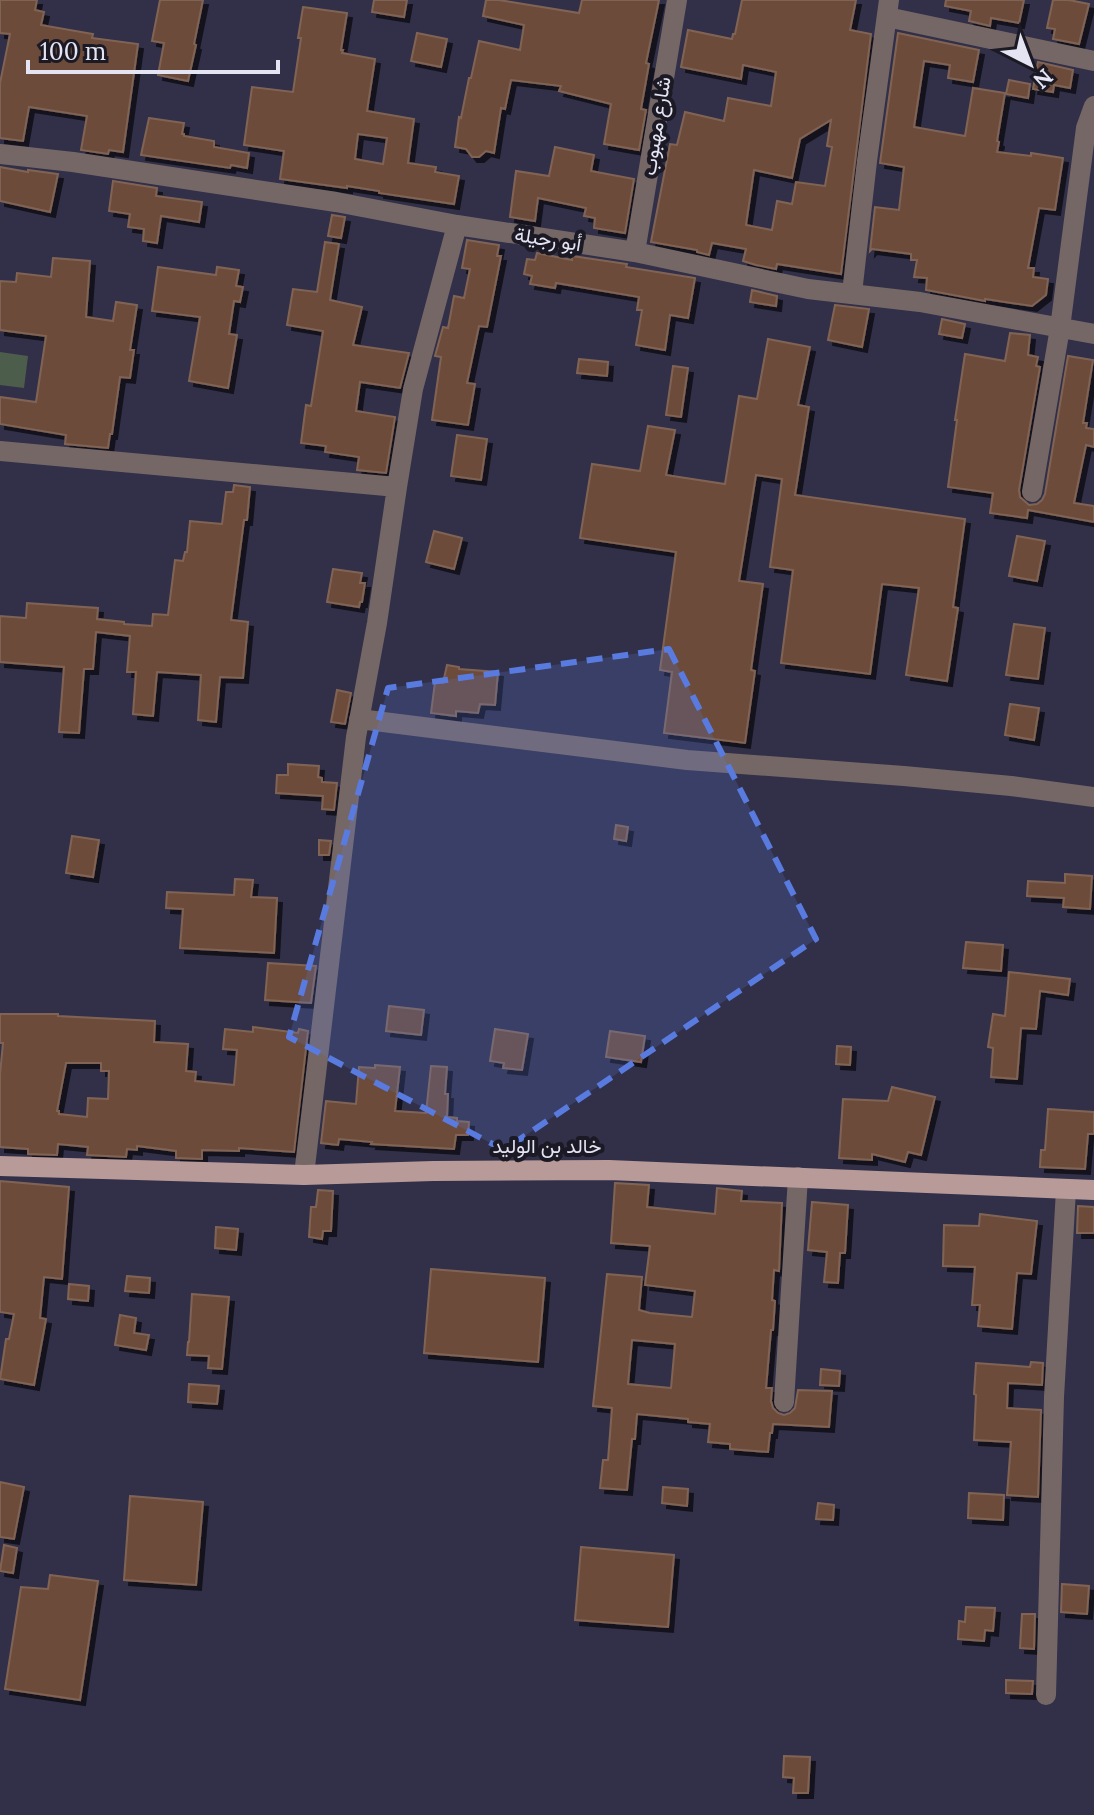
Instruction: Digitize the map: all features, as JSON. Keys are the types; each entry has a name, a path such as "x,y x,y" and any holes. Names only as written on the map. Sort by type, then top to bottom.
{"main road":[{"name":"خالد بن الوليد","path":"0,1166 304,1175 609,1170 1094,1190"}],"street":[{"name":"شارع مهبوب","path":"635,252 677,0"},
{"path":"852,293 888,8 1094,61"},
{"path":"1032,492 1060,328 1086,128 1094,106"},
{"name":"أبو رجيلة","path":"0,154 320,199 457,225 635,252 808,289 920,302 1094,334"},
{"path":"304,1175 359,719 413,389 457,225"},
{"path":"0,451 397,487"},
{"path":"359,719 687,760 904,776 1094,797"},
{"path":"784,1402 798,1177"},
{"path":"1046,1695 1054,1397 1066,1190"}],"highlighted area":[{"path":"669,649 816,939 504,1150 289,1037 388,688"}],"green space":[{"path":"0,352 28,356 24,388 0,385"}],"building":[{"path":"0,0 37,0 35,10 44,12 41,25 93,34 92,38 138,44 123,152 109,150 108,154 81,150 87,116 29,107 23,141 0,138 0,83 10,34 0,33"},
{"path":"160,0 203,0 188,81 158,75 164,43 152,41"},
{"path":"374,0 407,0 404,17 372,12"},
{"path":"486,0 579,13 582,0 659,0 646,63 649,64 641,109 646,110 639,150 604,144 611,104 559,91 561,86 511,80 505,109 501,108 494,153 486,151 479,157 472,157 466,149 455,147 459,117 479,41 520,50 524,25 483,16"},
{"path":"742,0 856,0 850,30 871,34 841,274 777,264 776,269 756,265 743,261 746,249 712,243 709,255 651,242 670,144 677,145 685,112 724,121 728,98 771,106 776,72 743,65 741,79 681,67 688,30 732,39","holes":["831,120 827,146 832,147 825,186 796,182 792,204 777,201 772,230 746,225 754,170 792,178 800,139"]},
{"path":"946,0 1024,0 1019,23 991,18 990,26 969,21 971,11 945,6"},
{"path":"1053,0 1089,4 1079,44 1053,39 1055,29 1047,28"},
{"path":"303,7 347,13 342,53 375,59 367,111 414,119 408,163 436,167 435,172 459,176 454,204 347,186 280,179 284,151 244,145 252,87 293,92 301,38 298,38","holes":["358,134 387,138 383,164 355,159"]},
{"path":"417,33 447,39 441,67 411,61"},
{"path":"898,33 979,50 973,82 948,78 950,65 924,61 914,127 965,136 973,88 1005,93 997,152 1063,158 1055,210 1039,208 1028,268 1034,268 1033,277 1048,279 1046,295 1032,306 926,290 927,278 914,277 917,260 911,260 911,254 870,251 875,207 899,210 904,167 880,163"},
{"path":"1038,62 1073,70 1070,88 1054,85 1053,92 1033,89"},
{"path":"1009,80 1030,84 1028,98 1006,94"},
{"path":"149,118 184,123 184,136 214,141 214,147 249,153 247,168 141,155"},
{"path":"555,147 594,155 591,171 634,179 625,233 594,228 595,218 584,216 586,208 538,198 535,221 510,217 516,171 549,176"},
{"path":"0,167 58,174 50,212 0,201"},
{"path":"113,181 157,188 156,196 202,202 199,222 161,216 157,243 143,241 144,229 128,227 130,214 109,211"},
{"path":"332,215 345,217 341,238 328,236"},
{"path":"467,240 499,245 497,256 501,256 487,327 479,326 467,383 475,384 468,425 432,420 441,357 435,356 443,327 448,328 454,296 464,298 470,269 462,268"},
{"path":"325,242 339,244 330,300 362,307 353,345 409,353 400,388 360,382 356,411 395,417 386,473 357,470 359,457 325,452 326,446 301,443 306,405 311,406 323,331 287,325 293,289 317,292"},
{"path":"537,253 572,260 572,256 627,264 626,267 695,278 688,318 670,315 665,350 636,345 642,310 637,310 639,297 556,283 555,288 530,284 532,276 524,274 527,259 535,260"},
{"path":"53,258 90,261 86,317 113,321 116,302 137,305 130,350 134,350 130,378 120,377 108,448 65,444 66,435 0,424 0,397 36,402 46,336 0,330 0,281 16,282 17,273 51,277"},
{"path":"158,267 216,275 217,267 239,270 236,286 243,287 240,302 234,301 229,334 237,335 228,388 189,381 200,317 152,311"},
{"path":"752,290 777,296 776,306 750,302"},
{"path":"835,305 869,309 862,347 828,340"},
{"path":"942,319 965,324 962,338 939,334"},
{"path":"1010,333 1030,335 1028,355 1038,357 1036,366 1040,367 1019,490 1020,497 1029,505 1037,504 1045,494 1068,356 1093,360 1083,423 1087,423 1086,428 1094,429 1094,447 1086,445 1074,503 1094,506 1094,522 1028,510 1027,518 990,513 993,493 948,487 965,354 1005,361"},
{"path":"768,339 810,347 798,405 809,407 795,495 965,519 953,607 958,608 947,681 906,675 919,588 882,584 870,674 781,663 793,570 770,567 782,479 756,475 739,581 763,584 745,743 664,733 672,672 660,670 676,552 580,538 592,464 640,471 648,426 675,430 666,475 725,484 739,396 757,399"},
{"path":"579,359 608,362 607,376 577,373"},
{"path":"673,366 688,368 681,417 666,415"},
{"path":"457,435 487,439 481,480 451,476"},
{"path":"234,485 250,487 231,620 248,622 243,678 220,677 216,722 198,720 201,675 157,672 153,716 133,714 136,672 127,672 130,636 96,632 93,669 84,669 79,733 59,732 64,667 0,662 0,616 26,618 27,603 98,608 97,619 152,626 153,614 168,615 175,560 183,561 187,552 190,521 222,524 226,492 233,492"},
{"path":"434,531 462,538 454,569 426,562"},
{"path":"1017,536 1045,541 1037,581 1009,576"},
{"path":"333,569 362,573 360,583 365,583 359,607 327,602"},
{"path":"1014,624 1045,628 1038,679 1006,675"},
{"path":"447,665 498,672 495,705 480,704 478,713 456,711 456,716 431,713 435,682 443,683"},
{"path":"337,690 351,693 345,724 331,722"},
{"path":"1010,704 1039,708 1034,740 1005,735"},
{"path":"288,764 319,766 318,777 322,778 322,782 337,783 334,810 322,809 323,796 276,793 277,775 288,775"},
{"path":"616,825 628,827 626,841 614,839"},
{"path":"72,836 99,840 93,877 66,873"},
{"path":"319,840 331,841 329,855 319,855"},
{"path":"1065,874 1092,876 1090,909 1063,907 1064,898 1027,896 1028,881 1065,883"},
{"path":"235,879 253,880 251,897 277,898 274,953 180,948 183,909 166,908 167,892 234,895"},
{"path":"966,942 1003,945 1001,971 963,968"},
{"path":"268,963 316,966 311,1003 265,1000"},
{"path":"1009,972 1070,979 1068,995 1040,991 1036,1029 1021,1028 1017,1079 991,1077 993,1048 988,1047 993,1014 1005,1016"},
{"path":"389,1006 424,1010 421,1035 386,1031"},
{"path":"0,1014 58,1014 155,1021 154,1042 188,1044 186,1071 196,1072 195,1081 234,1085 237,1050 223,1049 225,1029 253,1032 253,1027 298,1033 299,1029 308,1031 294,1152 239,1148 239,1151 202,1150 202,1159 176,1158 176,1151 137,1146 137,1150 127,1149 126,1157 87,1155 88,1147 58,1144 57,1155 28,1154 28,1149 0,1147 3,1043 0,1043","holes":["66,1063 101,1063 101,1071 109,1071 108,1099 88,1098 87,1117 59,1114"]},
{"path":"495,1029 528,1034 522,1070 503,1068 504,1063 490,1061"},
{"path":"610,1031 645,1036 641,1062 606,1057"},
{"path":"837,1046 851,1047 850,1065 836,1064"},
{"path":"375,1065 400,1067 395,1111 426,1113 431,1066 447,1067 447,1117 469,1122 468,1135 456,1135 454,1149 339,1139 338,1145 321,1143 326,1101 356,1104 359,1067 375,1068"},
{"path":"892,1087 935,1097 921,1155 908,1152 905,1162 872,1154 872,1160 839,1158 843,1099 888,1101"},
{"path":"1048,1109 1094,1112 1094,1134 1088,1134 1085,1169 1040,1167 1041,1150 1045,1150"},
{"path":"0,1181 69,1187 62,1279 44,1277 40,1318 46,1319 34,1385 0,1379 6,1339 9,1339 14,1314 0,1312"},
{"path":"615,1183 649,1185 647,1207 715,1214 717,1188 742,1191 741,1201 782,1203 779,1271 774,1270 772,1300 775,1301 766,1388 772,1388 773,1408 784,1415 795,1408 798,1390 832,1391 829,1427 773,1424 768,1452 730,1449 730,1444 708,1442 710,1424 637,1414 627,1490 600,1488 603,1460 608,1460 612,1408 593,1406 607,1274 642,1277 639,1310 650,1313 692,1317 695,1291 645,1285 650,1246 611,1243","holes":["632,1340 675,1344 671,1388 628,1384"]},
{"path":"318,1190 333,1191 331,1231 323,1231 322,1239 309,1237 311,1207 316,1207"},
{"path":"812,1202 848,1205 845,1253 840,1253 838,1283 824,1282 827,1252 808,1250"},
{"path":"1078,1206 1094,1207 1094,1233 1077,1233"},
{"path":"980,1214 1037,1221 1031,1274 1017,1273 1012,1329 978,1326 980,1305 972,1305 975,1267 943,1266 944,1225 979,1226"},
{"path":"216,1227 238,1229 236,1250 215,1248"},
{"path":"431,1269 545,1278 538,1362 424,1353"},
{"path":"127,1276 150,1278 149,1293 125,1291"},
{"path":"69,1284 89,1286 88,1301 68,1299"},
{"path":"192,1294 229,1297 222,1369 208,1368 209,1356 187,1355"},
{"path":"120,1315 136,1318 134,1333 149,1335 146,1350 115,1345"},
{"path":"1031,1362 1043,1363 1042,1385 1008,1383 1007,1408 1041,1410 1038,1497 1007,1495 1011,1442 974,1440 976,1363 1030,1367"},
{"path":"821,1369 840,1371 839,1386 820,1385"},
{"path":"189,1384 219,1386 217,1404 188,1402"},
{"path":"0,1482 24,1487 14,1539 0,1537"},
{"path":"663,1487 688,1489 687,1506 662,1503"},
{"path":"969,1493 1004,1495 1003,1520 968,1518"},
{"path":"130,1496 203,1502 196,1585 124,1580"},
{"path":"818,1503 834,1505 833,1520 816,1519"},
{"path":"4,1545 17,1548 13,1573 0,1571"},
{"path":"581,1547 674,1555 668,1627 575,1620"},
{"path":"50,1575 98,1581 80,1700 5,1689 21,1587 48,1589"},
{"path":"1062,1584 1089,1586 1087,1614 1061,1612"},
{"path":"966,1607 995,1608 993,1631 985,1630 984,1641 958,1639 959,1621 965,1622"},
{"path":"1022,1614 1035,1614 1034,1649 1020,1648"},
{"path":"1006,1680 1033,1681 1032,1694 1006,1693"},
{"path":"784,1756 810,1757 808,1793 793,1793 794,1778 783,1777"}]}
